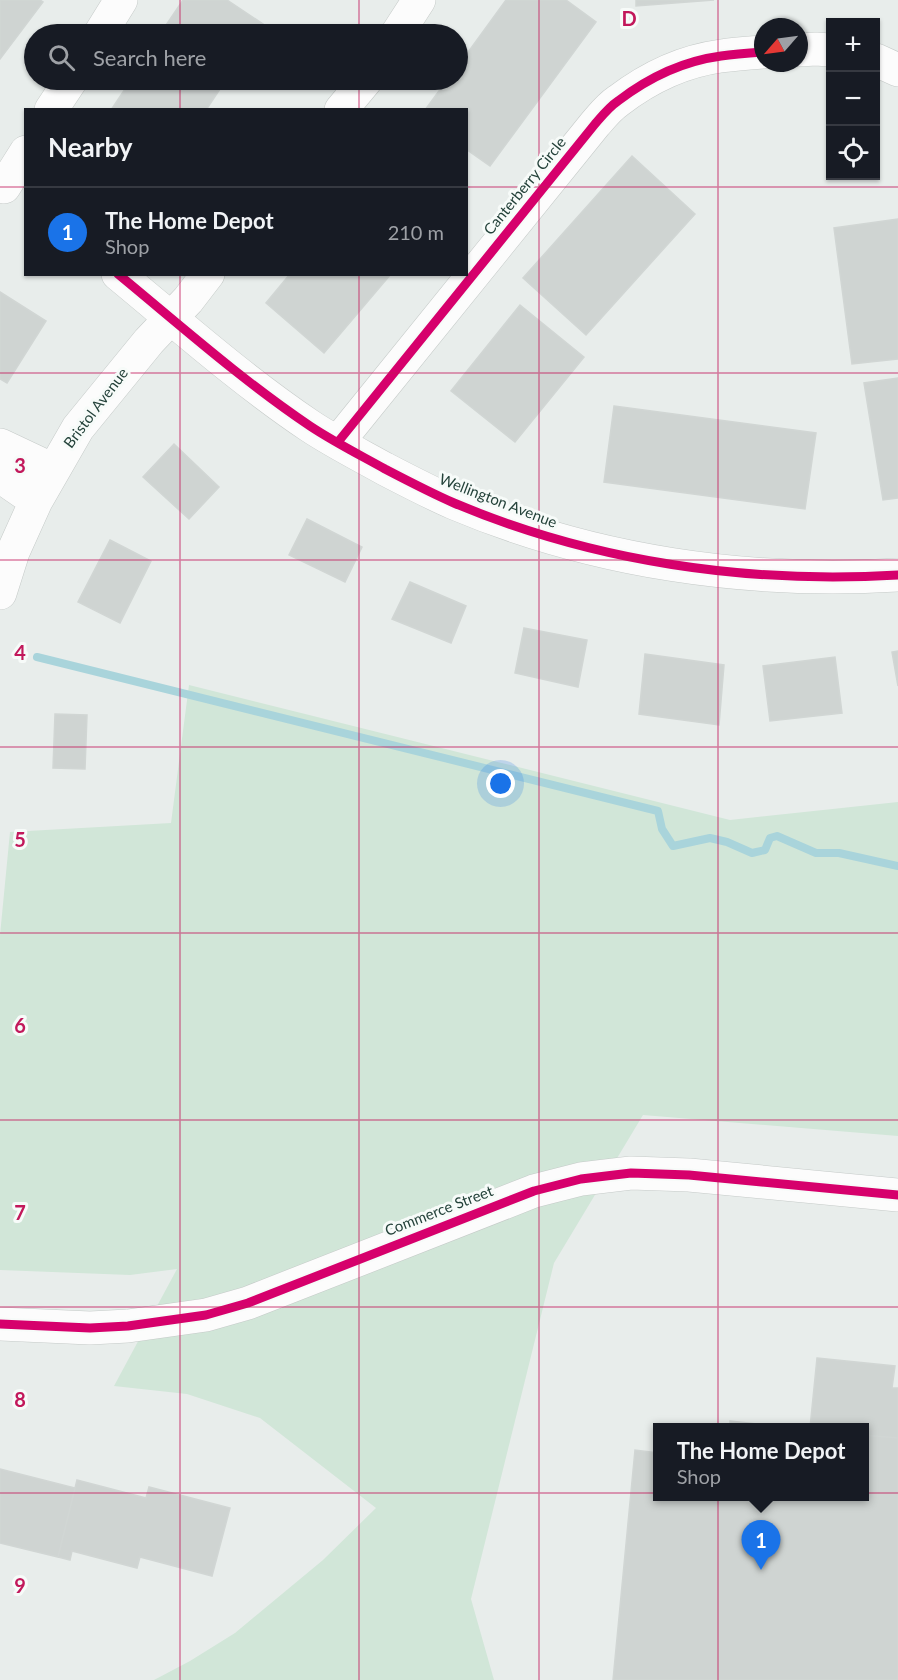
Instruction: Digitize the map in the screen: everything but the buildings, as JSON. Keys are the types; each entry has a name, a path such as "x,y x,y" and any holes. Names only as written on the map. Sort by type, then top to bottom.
{"street":[{"path":"106,24 121,0"},
{"path":"403,24 419,0"},
{"path":"808,50 826,50"},
{"name":"Canterberry Circle","path":"338,442 588,132 616,102 668,71 720,56 754,53"},
{"path":"880,62 898,70"},
{"path":"52,108 64,90"},
{"path":"343,108 358,90"},
{"path":"10,191 24,157"},
{"name":"Wellington Avenue","path":"120,276 272,398 311,426 404,479 453,503 507,524 621,556 741,574 856,578 898,576"},
{"name":"Bristol Avenue","path":"0,593 13,552 36,501 78,428 127,367 170,317 188,300 206,276"},
{"path":"0,445 53,470"},
{"path":"0,478 36,501"},
{"name":"Commerce Street","path":"0,1324 90,1328 160,1322 206,1315 248,1303 534,1191 581,1179 631,1173 689,1175 898,1195"}],"green space":[{"path":"189,685 730,820 898,802 898,1136 643,1115 554,1263 471,1599 494,1680 154,1680 235,1633 323,1560 376,1508 260,1418 187,1394 114,1386 177,1269 130,1275 0,1270 0,935 10,832 171,823"}],"waterway":[{"path":"37,657 658,811 662,829 673,846 710,838 727,842 752,853 765,850 770,838 777,836 816,853 839,853 898,866"}],"cycle path":[{"path":"338,442 612,106 642,85 680,66 707,58 754,53"},
{"path":"120,276 236,372 285,409 338,443 454,503 561,540 616,554 672,564 728,572 785,576 898,575"},
{"path":"0,1324 90,1328 128,1326 206,1315 248,1303 534,1191 581,1179 631,1173 689,1175 898,1195"}],"place":[{"name":"The Home Depot","path":"761,1570"}]}
